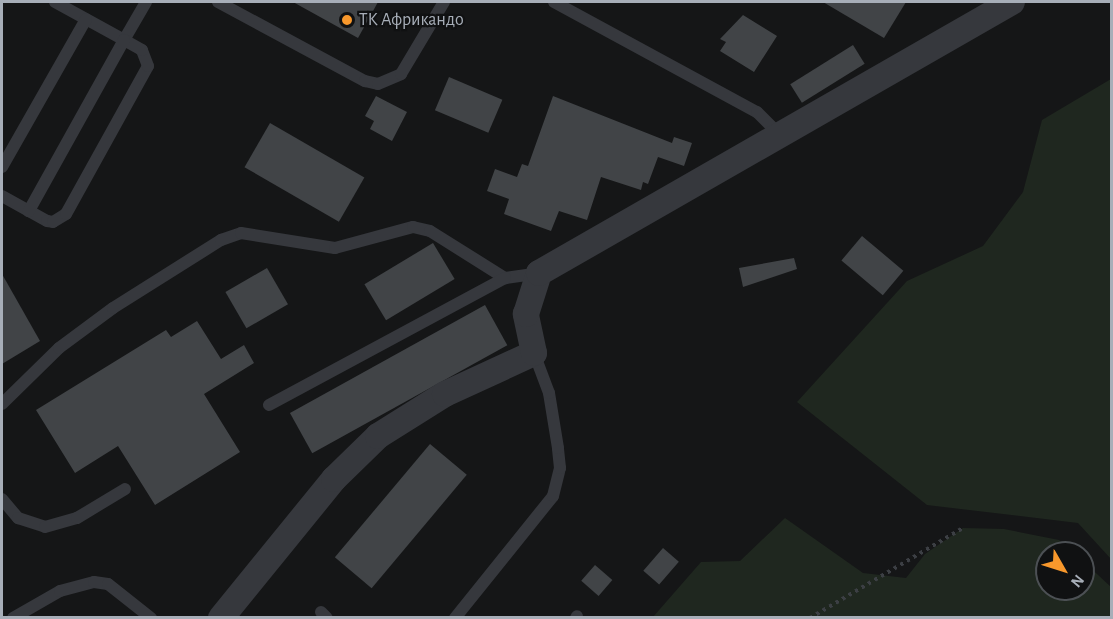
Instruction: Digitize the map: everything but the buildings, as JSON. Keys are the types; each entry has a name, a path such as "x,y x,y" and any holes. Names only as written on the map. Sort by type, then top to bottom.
{"street":[{"path":"221,618 334,480 378,436 445,394 534,353 526,314 538,273 1012,2"}],"lane":[{"path":"2,196 53,222 72,204 148,66 147,55 55,2"},
{"path":"29,211 146,2"},
{"path":"218,2 365,81 378,84 401,74 444,2"},
{"path":"554,2 757,112 778,134"},
{"path":"2,167 86,19"},
{"path":"2,404 59,348 113,308 221,240 241,233 335,248 413,227 430,231 506,278"},
{"path":"269,405 506,278 538,273"},
{"path":"455,618 553,496 560,468 558,448 549,393 534,353"},
{"path":"2,499 18,518 45,526 77,518 126,489"},
{"path":"13,618 60,591 94,582 108,584 151,618"}],"path":[{"path":"810,618 963,528"}],"shaded area":[{"path":"1111,79 1111,559 1078,523 927,505 797,402 907,281 983,246 1023,192 1042,120"},
{"path":"785,518 863,573 906,578 925,554 963,528 1004,529 1060,541 1035,541 1035,601 1095,601 1095,572 1111,587 1111,617 653,617 701,562 740,561"}],"place":[{"name":"ТК Африкандо","path":"347,20"}]}
